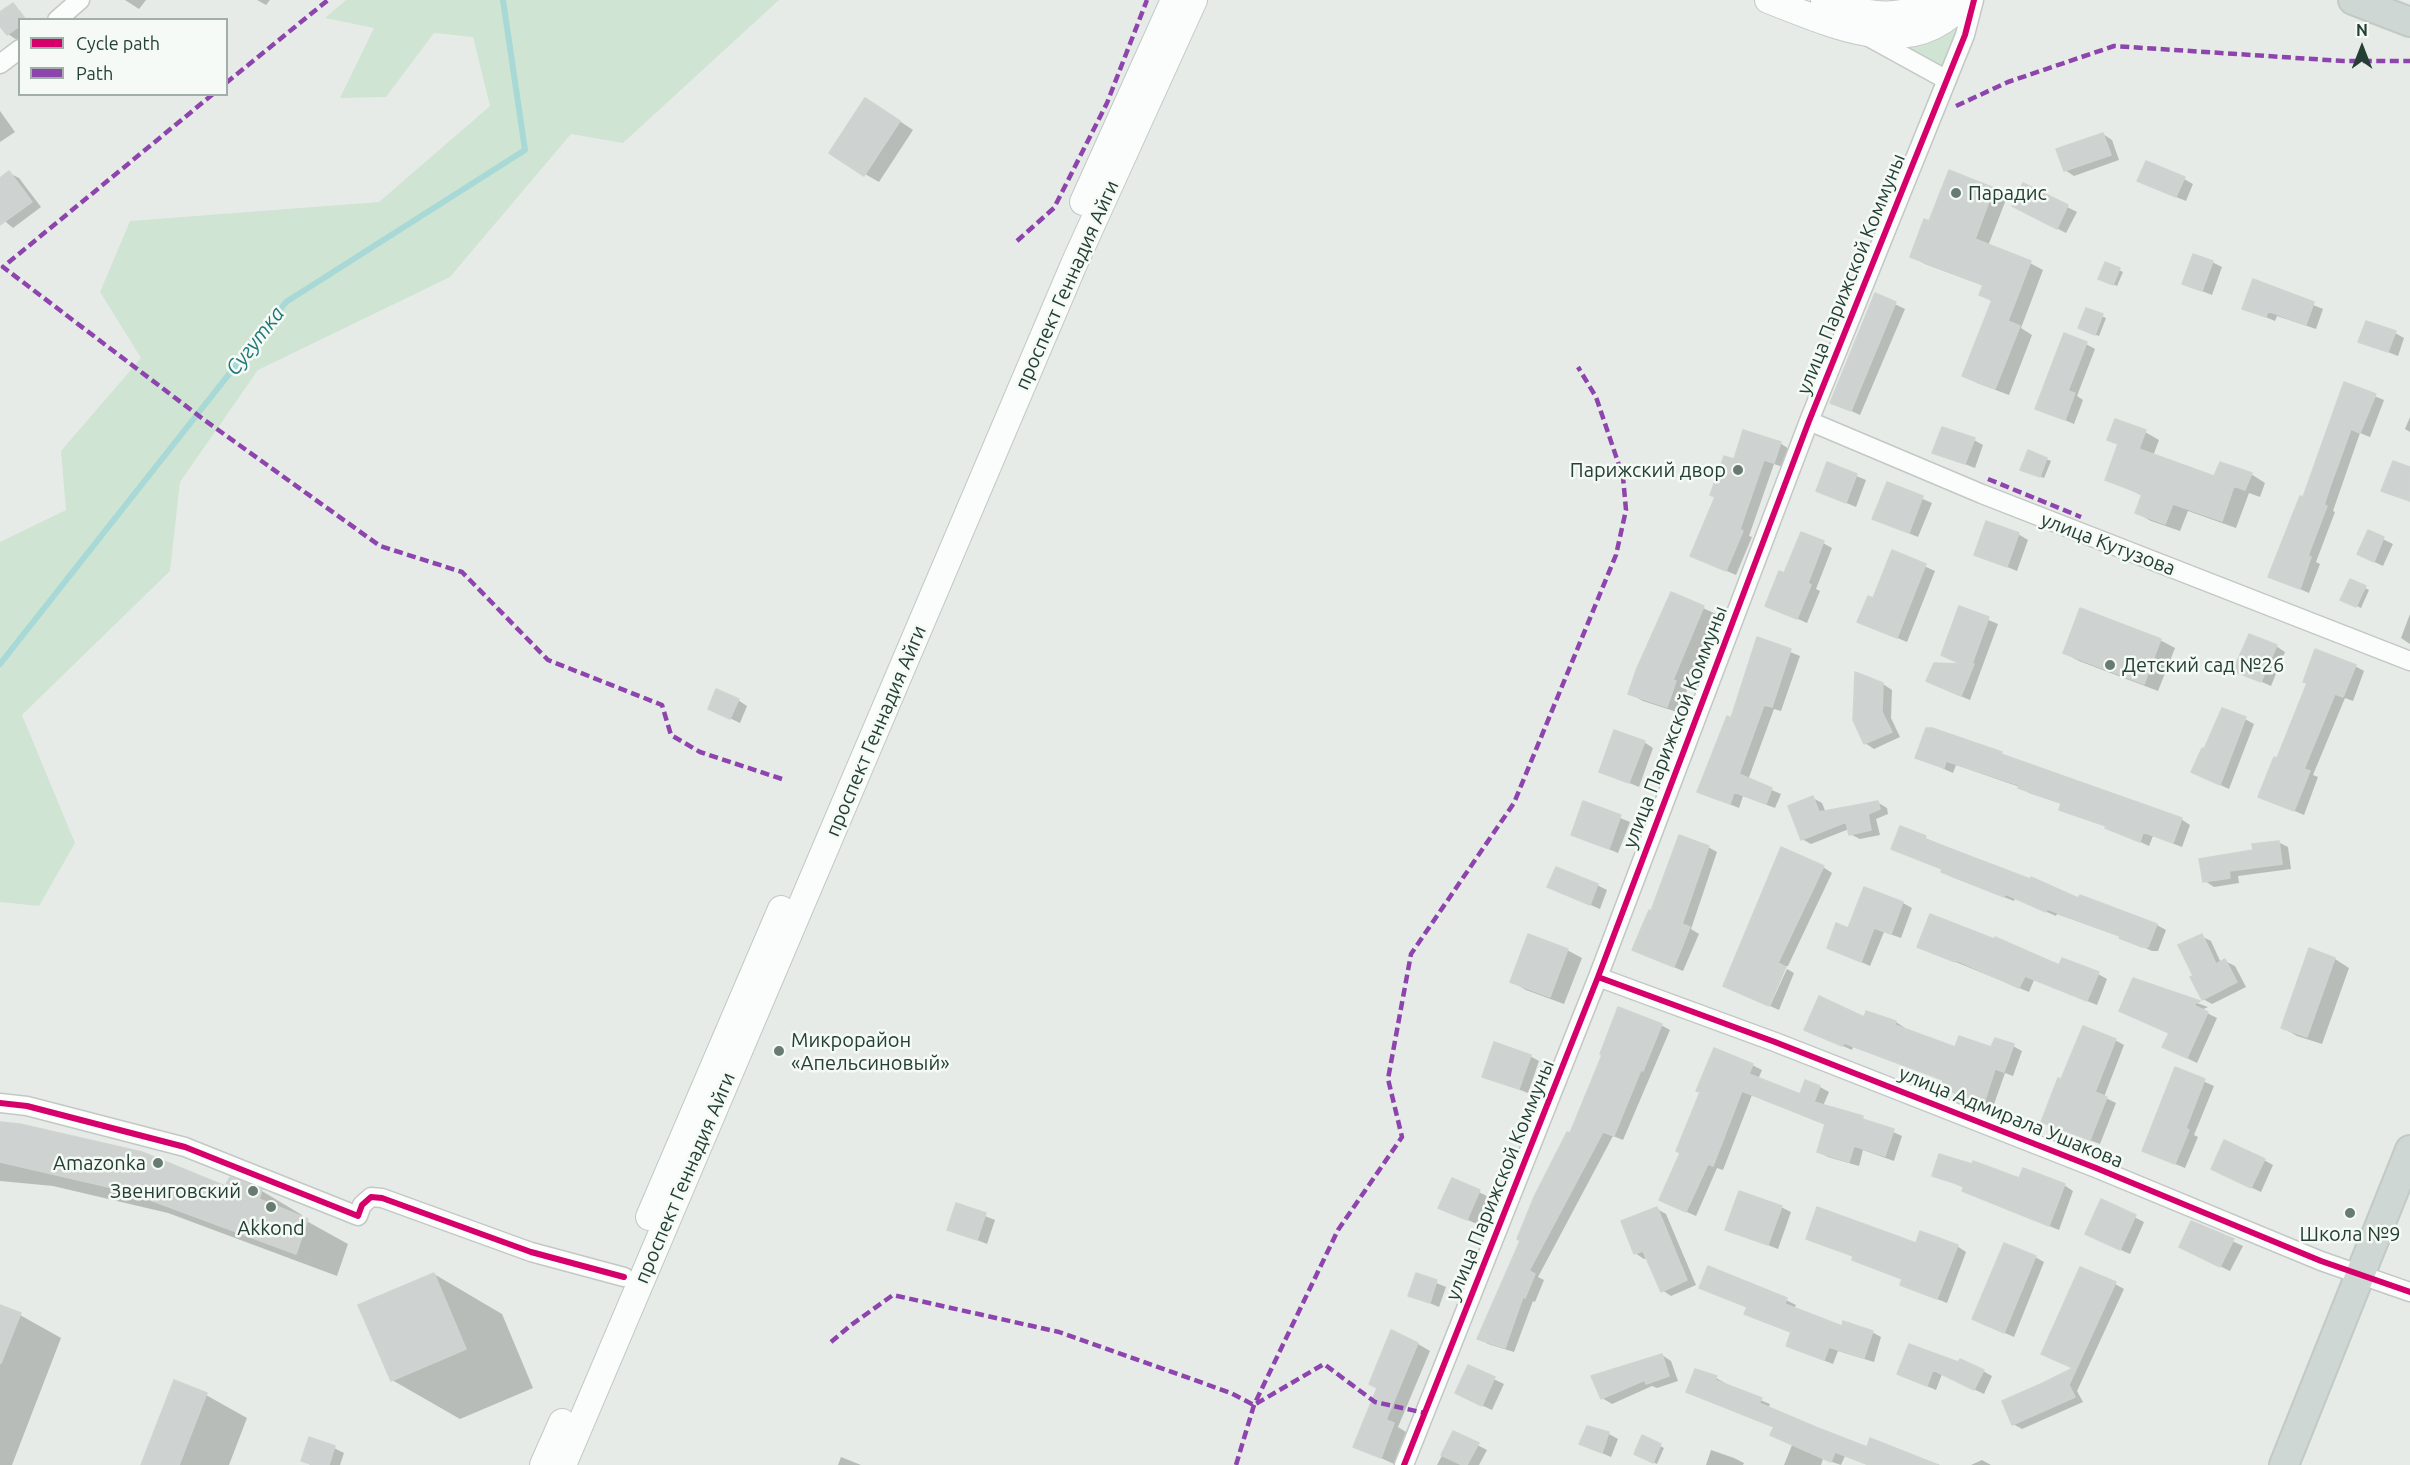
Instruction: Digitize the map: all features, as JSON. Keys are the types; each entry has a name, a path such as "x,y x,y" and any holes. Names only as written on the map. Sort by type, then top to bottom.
{"main road":[{"name":"проспект Геннадия Айги","path":"563,1465 632,1279 1058,257 1174,0"},
{"name":"проспект Геннадия Айги","path":"543,1465 632,1279 1074,264 1194,0"},
{"path":"1768,0 1830,24 1885,36 1924,29 1943,20 1965,0"},
{"path":"1824,0 1864,14 1885,15 1906,13 1924,7 1935,0"},
{"path":"2353,0 2410,22"},
{"path":"2284,1465 2410,1150"}],"street":[{"path":"59,18 80,0"},
{"name":"улица Парижской Коммуны","path":"1404,1465 1598,977 1809,421 1965,35 1974,0"},
{"path":"1863,33 1947,80"},
{"path":"0,64 18,50"},
{"name":"улица Кутузова","path":"1809,421 1982,494 2410,661"},
{"name":"улица Адмирала Ушакова","path":"1598,977 1775,1042 2096,1168 2321,1261 2410,1292"},
{"path":"0,1102 27,1106 185,1147 358,1216 370,1197 382,1198 531,1252 632,1279"}],"green space":[{"path":"346,0 779,0 623,143 571,134 450,277 258,370 180,482 170,571 22,715 75,843 39,906 0,902 0,542 66,510 61,451 141,358 100,292 130,221 379,202 490,106 473,37 434,33 386,97 340,98 374,28 325,18"},
{"path":"1953,27 1958,31 1945,65 1942,67 1907,49 1909,45"}],"building":[{"path":"13,3 24,18 18,18 18,27 7,35 0,26 0,12"},
{"path":"865,98 900,121 864,176 829,153"},
{"path":"2103,133 2111,155 2064,171 2056,149"},
{"path":"2146,161 2185,177 2176,197 2137,181"},
{"path":"1949,170 1994,188 1975,239 2031,261 2008,321 2020,326 1995,389 1962,376 1992,300 1979,295 1983,285 1910,257 1924,219 1929,221"},
{"path":"9,171 32,202 0,225 0,178"},
{"path":"2023,183 2068,205 2057,229 2012,206"},
{"path":"2193,254 2213,261 2202,291 2182,284"},
{"path":"2105,262 2120,268 2113,285 2098,279"},
{"path":"2253,279 2314,302 2306,325 2268,311 2266,317 2242,309"},
{"path":"1875,293 1896,302 1851,411 1830,403"},
{"path":"2086,308 2103,314 2095,335 2078,328"},
{"path":"2366,321 2396,331 2388,352 2358,342"},
{"path":"2064,333 2087,342 2068,391 2075,393 2065,420 2035,409"},
{"path":"2344,382 2376,394 2360,433 2351,429 2324,505 2327,506 2308,556 2311,557 2300,589 2268,577 2300,496 2303,497"},
{"path":"2115,419 2146,430 2139,449 2214,476 2220,462 2252,473 2245,490 2234,486 2222,521 2173,504 2165,524 2135,513 2142,494 2105,480 2118,444 2107,440"},
{"path":"1942,427 1975,438 1965,464 1932,453"},
{"path":"1743,430 1781,442 1774,463 1764,460 1740,529 1743,531 1726,571 1690,556 1715,497 1710,495 1724,456 1734,459"},
{"path":"2028,450 2047,458 2040,477 2020,470"},
{"path":"2393,461 2410,467 2410,501 2381,491"},
{"path":"1827,462 1857,474 1846,503 1816,491"},
{"path":"1887,482 1923,496 1909,533 1872,519"},
{"path":"1986,521 2019,533 2007,567 1974,555"},
{"path":"2368,530 2384,537 2374,562 2357,554"},
{"path":"1801,532 1824,541 1808,583 1811,585 1797,619 1765,606 1779,571 1784,573"},
{"path":"1892,550 1926,564 1897,638 1857,622 1868,596 1873,598"},
{"path":"2350,579 2366,586 2356,607 2340,600"},
{"path":"1671,592 1704,606 1673,680 1676,681 1667,707 1628,694 1637,668"},
{"path":"1959,606 1989,617 1961,696 1926,681 1934,663 1961,664 1941,655"},
{"path":"2080,608 2161,639 2144,684 2063,653"},
{"path":"2249,634 2277,645 2261,682 2233,671"},
{"path":"1757,637 1791,649 1772,707 1764,705 1739,774 1772,788 1766,804 1734,792 1730,804 1697,792 1727,716 1731,718"},
{"path":"2315,649 2356,665 2343,697 2335,694 2304,769 2310,771 2294,811 2258,797 2274,757 2277,758 2307,683 2303,682"},
{"path":"1855,672 1883,683 1882,712 1892,732 1864,744 1853,720"},
{"path":"716,689 739,699 730,719 708,709"},
{"path":"2222,708 2246,717 2220,785 2191,772"},
{"path":"1926,728 1932,728 2002,752 2001,754 2182,818 2173,843 2143,832 2140,842 2105,828 2106,826 2059,810 2061,803 2018,788 2019,785 1946,761 1944,768 1915,758"},
{"path":"1614,730 1645,741 1629,783 1599,772"},
{"path":"1813,796 1819,812 1878,801 1880,809 1868,814 1871,830 1849,835 1846,822 1801,840 1788,806"},
{"path":"1583,801 1621,815 1609,849 1571,835"},
{"path":"1900,826 1926,836 1925,839 2030,879 2031,877 2078,898 2080,895 2157,924 2148,947 2142,947 2119,938 2120,936 2047,909 2046,912 2005,894 2004,897 1891,849"},
{"path":"1679,835 1709,846 1682,924 1690,927 1674,967 1632,950 1649,910 1651,911"},
{"path":"2279,841 2282,864 2229,871 2230,878 2203,882 2199,859 2253,850 2252,844"},
{"path":"1781,847 1824,866 1778,963 1786,967 1769,1006 1723,986"},
{"path":"1556,867 1598,884 1590,905 1547,887"},
{"path":"1864,887 1903,902 1891,934 1874,928 1861,962 1827,948 1836,923 1848,928"},
{"path":"1930,914 1994,939 1995,937 2059,965 2062,958 2099,972 2087,1001 2025,976 2019,988 1956,960 1955,962 1917,947"},
{"path":"1528,934 1568,949 1550,997 1510,982"},
{"path":"2202,934 2216,964 2225,959 2237,982 2202,1000 2178,945"},
{"path":"2309,948 2335,958 2307,1037 2281,1028"},
{"path":"2133,978 2200,1001 2193,1005 2208,1012 2187,1058 2162,1047 2169,1033 2119,1011"},
{"path":"1819,996 1864,1017 1866,1011 1896,1021 1895,1025 1955,1047 1959,1036 1991,1047 1995,1038 2014,1044 2004,1072 1995,1069 1984,1103 1940,1088 1943,1080 1844,1043 1842,1046 1804,1030"},
{"path":"1618,1007 1662,1024 1643,1071 1641,1070 1614,1136 1603,1132 1529,1271 1535,1274 1525,1298 1523,1297 1505,1348 1477,1339 1520,1241 1517,1239 1534,1197 1567,1132 1570,1133 1602,1055 1600,1054"},
{"path":"2083,1026 2116,1039 2095,1092 2107,1097 2090,1140 2041,1122 2058,1078 2061,1079"},
{"path":"1494,1042 1531,1055 1519,1089 1482,1077"},
{"path":"1714,1048 1753,1064 1749,1074 1800,1094 1805,1080 1820,1086 1814,1102 1863,1116 1862,1119 1894,1129 1885,1156 1854,1146 1849,1162 1817,1152 1825,1124 1742,1091 1713,1166 1708,1164 1686,1212 1659,1200 1680,1153 1676,1151 1700,1092 1696,1091"},
{"path":"2175,1067 2205,1079 2186,1128 2189,1130 2175,1164 2142,1151"},
{"path":"0,1122 20,1124 142,1152 225,1186 230,1177 262,1190 259,1199 308,1219 296,1254 126,1191 0,1162"},
{"path":"2224,1140 2265,1159 2251,1188 2211,1169"},
{"path":"1939,1154 1972,1164 1973,1161 2019,1178 2023,1168 2065,1184 2049,1226 1962,1191 1964,1186 1932,1176"},
{"path":"1452,1178 1480,1190 1467,1220 1438,1208"},
{"path":"1739,1191 1782,1206 1768,1245 1725,1230"},
{"path":"2101,1199 2136,1215 2120,1250 2085,1234"},
{"path":"956,1203 986,1213 977,1240 947,1230"},
{"path":"1657,1207 1687,1280 1661,1292 1643,1251 1634,1254 1621,1221"},
{"path":"1817,1207 1916,1243 1920,1231 1958,1245 1937,1299 1900,1285 1902,1279 1852,1260 1853,1256 1806,1239"},
{"path":"2191,1221 2234,1239 2220,1267 2179,1247"},
{"path":"2004,1243 2036,1256 2004,1333 1972,1319"},
{"path":"1708,1266 1787,1298 1785,1304 1842,1326 1843,1321 1873,1331 1864,1358 1829,1347 1824,1360 1786,1346 1791,1332 1744,1314 1747,1307 1699,1288"},
{"path":"2080,1267 2116,1282 2069,1385 2075,1397 2012,1425 2002,1401 2073,1368 2041,1354"},
{"path":"434,1273 466,1349 391,1381 358,1305"},
{"path":"1416,1273 1437,1280 1430,1303 1408,1296"},
{"path":"0,1305 21,1313 1,1363 0,1363"},
{"path":"1391,1330 1418,1343 1386,1420 1394,1423 1381,1458 1353,1447 1377,1388 1369,1384"},
{"path":"1909,1344 1958,1362 1960,1359 1984,1370 1974,1390 1933,1370 1927,1386 1897,1374"},
{"path":"1662,1354 1669,1376 1646,1384 1645,1380 1601,1399 1591,1376"},
{"path":"1468,1365 1495,1377 1482,1406 1455,1393"},
{"path":"1695,1369 1717,1376 1715,1380 1762,1398 1759,1403 1818,1428 1867,1447 1870,1438 1938,1465 1869,1465 1835,1452 1831,1462 1770,1435 1774,1427 1686,1392"},
{"path":"174,1380 207,1393 179,1465 141,1465"},
{"path":"1587,1426 1609,1432 1602,1453 1579,1444"},
{"path":"1453,1431 1479,1443 1467,1465 1441,1455"},
{"path":"1642,1435 1661,1444 1653,1463 1634,1454"},
{"path":"309,1437 335,1446 329,1465 314,1465 301,1461"}],"waterway":[{"name":"Сугутка","path":"0,664 286,302 525,150 503,0"}],"marked path":[{"path":"228,81 328,0"},
{"path":"1017,241 1054,208 1107,103 1147,0"},
{"path":"1956,106 2008,82 2114,46 2343,61 2410,61"},
{"path":"211,96 3,267 203,419 380,546 462,572 548,660 662,705 671,735 700,752 782,779"},
{"path":"1236,1465 1254,1405 1338,1230 1402,1137 1388,1079 1411,954 1514,803 1616,555 1626,510 1623,477 1596,397 1578,367"},
{"path":"1988,479 2081,517"},
{"path":"831,1342 893,1295 1059,1332 1231,1393 1254,1405 1324,1364 1375,1402 1425,1413"}],"cycle path":[{"path":"1404,1465 1598,977 1809,421 1965,35 1974,0"},
{"path":"1598,977 1775,1042 2096,1168 2321,1261 2410,1292"},
{"path":"0,1103 27,1106 185,1147 358,1216 362,1205 371,1197 382,1198 531,1252 624,1277"}],"place":[{"name":"Парадис","path":"1956,193"},
{"name":"Парижский двор","path":"1738,470"},
{"name":"Детский сад №26","path":"2110,665"},
{"name":"Микрорайон «Апельсиновый»","path":"779,1051"},
{"name":"Amazonka","path":"158,1163"},
{"name":"Звениговский","path":"253,1191"},
{"name":"Akkond","path":"271,1207"},
{"name":"Школа №9","path":"2350,1213"}]}
